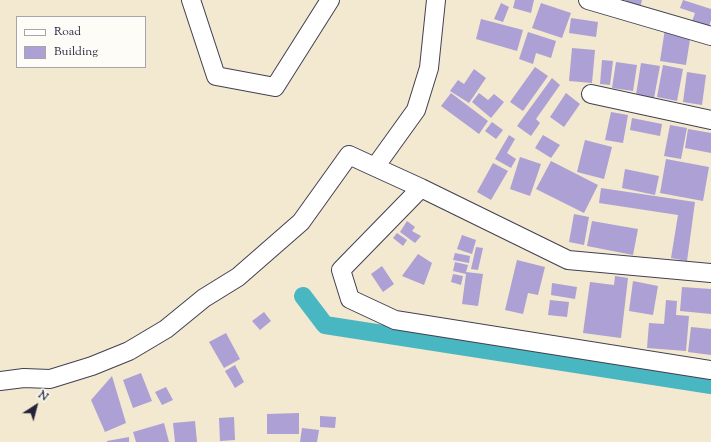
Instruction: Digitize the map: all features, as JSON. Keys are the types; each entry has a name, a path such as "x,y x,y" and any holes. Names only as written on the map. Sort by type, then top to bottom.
{"street":[{"path":"191,0 216,76 275,87 330,0"},
{"path":"375,167 416,110 429,68 436,0"},
{"path":"588,0 711,36"},
{"path":"591,94 711,120"},
{"path":"0,381 24,378 50,379 92,366 129,351 166,329 204,298 238,277 301,222 349,155 421,188 568,260 711,273"},
{"path":"421,188 341,270 350,298 395,320 711,370"}],"building":[{"path":"515,0 534,0 531,13 513,8"},
{"path":"626,0 642,0 640,8 625,3"},
{"path":"683,0 711,9 711,20 707,33 690,27 695,13 680,8"},
{"path":"501,3 509,7 503,22 494,19"},
{"path":"541,3 571,13 562,38 532,28"},
{"path":"571,18 598,22 596,37 569,33"},
{"path":"481,19 523,30 517,51 476,39"},
{"path":"665,29 691,33 686,65 660,61"},
{"path":"528,32 556,41 551,58 536,53 533,64 519,59"},
{"path":"572,48 595,50 592,83 569,81"},
{"path":"602,60 613,61 610,85 600,84"},
{"path":"616,62 637,65 633,91 612,88"},
{"path":"641,63 660,66 654,98 636,95"},
{"path":"663,65 683,69 677,101 657,97"},
{"path":"535,67 548,76 523,111 510,102"},
{"path":"474,69 486,78 469,103 450,91 458,80 464,84"},
{"path":"687,72 706,75 702,105 683,102"},
{"path":"552,78 560,85 536,119 540,123 531,136 517,126"},
{"path":"451,93 488,121 479,134 441,106"},
{"path":"479,93 488,100 494,94 504,102 491,118 472,102"},
{"path":"566,93 580,104 564,127 550,117"},
{"path":"611,112 628,115 623,143 605,140"},
{"path":"632,118 662,124 660,136 630,130"},
{"path":"492,122 503,130 496,139 485,131"},
{"path":"670,125 687,128 681,159 664,156"},
{"path":"688,129 711,133 711,153 685,148"},
{"path":"509,135 515,139 507,153 516,159 511,168 495,159"},
{"path":"543,135 560,145 551,158 535,148"},
{"path":"585,140 612,147 604,179 577,172"},
{"path":"520,157 541,164 530,196 510,189"},
{"path":"666,159 709,167 703,201 660,193"},
{"path":"551,161 598,185 584,213 536,189"},
{"path":"493,163 508,171 491,200 477,192"},
{"path":"625,169 659,176 655,195 622,188"},
{"path":"601,188 695,202 687,261 671,258 678,215 599,203"},
{"path":"574,214 589,217 584,245 569,242"},
{"path":"407,221 415,227 412,231 421,236 415,243 400,232"},
{"path":"592,221 638,229 633,255 587,246"},
{"path":"397,233 407,240 403,246 393,238"},
{"path":"462,235 476,240 472,254 457,249"},
{"path":"476,247 483,248 478,270 471,269"},
{"path":"455,253 470,256 469,263 453,260"},
{"path":"418,254 432,263 424,285 402,276"},
{"path":"517,260 545,267 538,295 528,293 523,314 505,310"},
{"path":"455,262 468,265 466,272 483,274 478,306 462,304 466,274 453,271"},
{"path":"382,266 394,284 383,292 371,274"},
{"path":"453,274 463,276 461,285 451,282"},
{"path":"615,276 628,278 621,338 583,333 590,282 614,285"},
{"path":"633,281 658,286 653,315 629,311"},
{"path":"552,283 577,287 575,299 551,295"},
{"path":"682,287 711,289 711,314 680,311"},
{"path":"550,300 569,302 567,317 548,315"},
{"path":"666,300 677,301 676,315 689,316 686,351 647,348 649,323 664,324"},
{"path":"264,312 271,321 260,330 252,321"},
{"path":"691,327 711,329 711,355 688,352"},
{"path":"226,333 240,359 224,368 209,342"},
{"path":"235,365 244,382 235,388 225,371"},
{"path":"141,373 152,401 133,408 123,380"},
{"path":"112,376 126,423 105,432 91,400"},
{"path":"166,387 173,400 162,405 155,392"},
{"path":"299,413 299,434 267,434 267,414"},
{"path":"320,416 336,417 335,428 320,427"},
{"path":"234,417 235,440 220,441 219,418"},
{"path":"195,421 197,442 175,442 173,423"},
{"path":"164,423 169,442 136,442 133,432"},
{"path":"302,428 319,430 317,442 300,442"},
{"path":"129,437 129,442 107,442 107,441"}],"waterway":[{"path":"303,296 325,325 711,385"}]}
